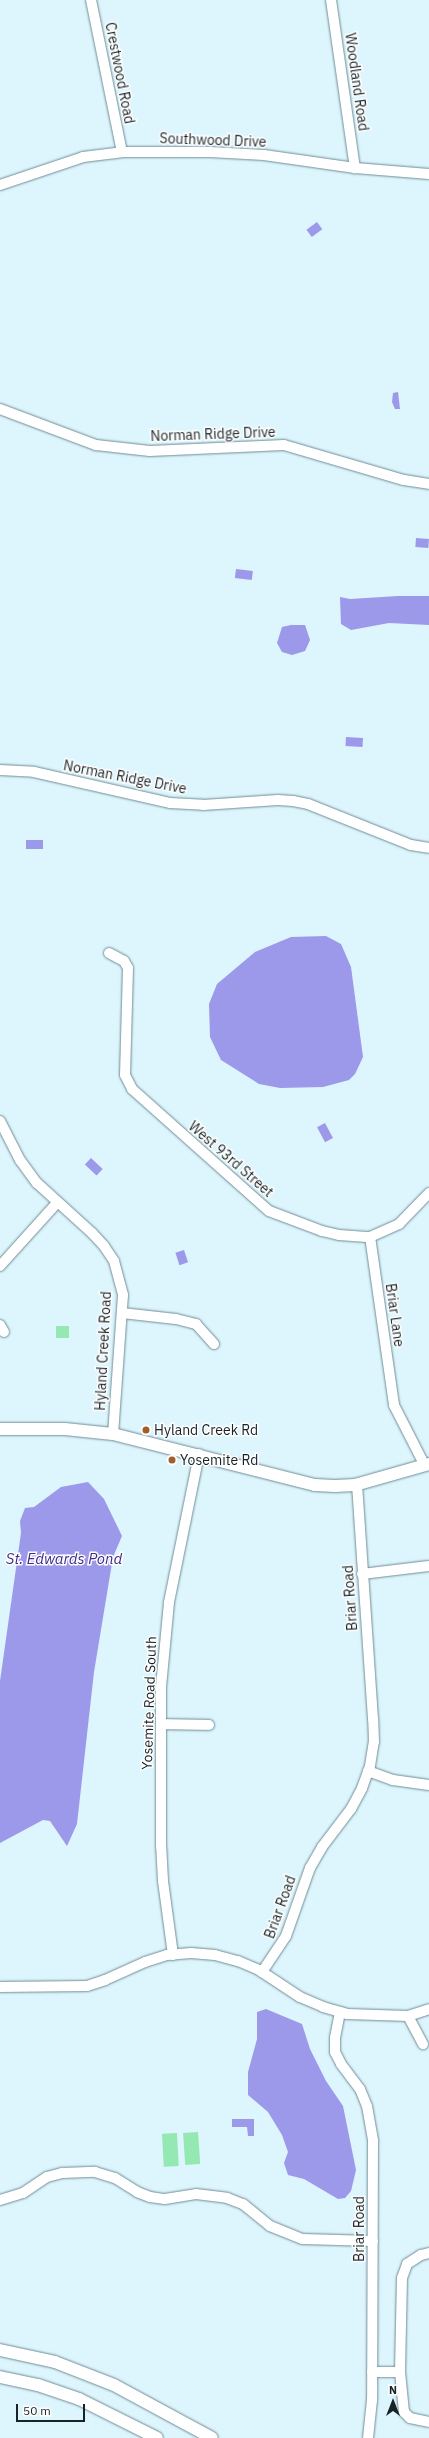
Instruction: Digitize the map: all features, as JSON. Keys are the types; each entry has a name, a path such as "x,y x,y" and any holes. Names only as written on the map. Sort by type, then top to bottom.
{"street":[{"name":"Crestwood Road","path":"91,0 122,152"},
{"name":"Woodland Road","path":"331,0 355,168"},
{"name":"Southwood Drive","path":"0,185 83,157 122,152 210,152 264,155 355,168 429,174"},
{"name":"Norman Ridge Drive","path":"0,409 70,437 116,448 150,451 284,445 404,480 429,484"},
{"name":"Norman Ridge Drive","path":"0,770 34,772 170,803 203,805 278,800 293,801 308,804 411,844 429,848"},
{"name":"West 93rd Street","path":"109,953 124,961 128,968 125,1074 132,1089 269,1211 322,1231 339,1235 370,1237"},
{"name":"Hyland Creek Road","path":"0,1122 20,1160 36,1183 96,1237 114,1261 123,1295 113,1434"},
{"path":"370,1237 399,1224 429,1193"},
{"path":"0,1266 57,1203"},
{"name":"Briar Lane","path":"370,1237 394,1405 427,1461"},
{"path":"122,1313 176,1319 196,1324 214,1344"},
{"path":"0,1429 65,1429 113,1434 199,1454 315,1485 336,1486 357,1484 427,1461"},
{"name":"Yosemite Road South","path":"173,1955 162,1868 161,1724 164,1644 169,1602 199,1454"},
{"name":"Briar Road","path":"262,1972 286,1936 310,1868 322,1847 351,1809 362,1788 368,1771 374,1742 357,1484"},
{"path":"362,1574 429,1566"},
{"path":"161,1724 209,1725"},
{"path":"368,1771 393,1780 429,1785"},
{"path":"0,1987 87,1986 105,1980 145,1962 173,1955 215,1955 238,1961 262,1972 300,1997 323,2007 340,2012 372,2016 408,2016 429,2009"},
{"name":"Briar Road","path":"340,2012 335,2038 336,2052 341,2064 360,2089 372,2123 372,2420 368,2438"},
{"path":"408,2016 423,2044"},
{"path":"0,2200 23,2193 47,2177 62,2173 95,2172 115,2178 137,2192 150,2197 165,2199 196,2194 227,2198 243,2204 270,2226 303,2239 373,2241"},
{"path":"429,2253 420,2255 407,2264 402,2278 400,2372 404,2412 410,2418 429,2422"},
{"path":"0,2350 55,2362 114,2385 212,2438"},
{"path":"372,2372 400,2372"},
{"path":"0,2377 38,2385 79,2399 157,2438"}],"green space":[{"path":"56,1326 69,1326 69,1338 56,1338"},
{"path":"198,2132 200,2164 185,2165 183,2133"},
{"path":"177,2133 179,2166 164,2167 162,2134"}],"water":[{"path":"317,222 322,229 312,237 306,230"},
{"path":"398,392 400,409 395,409 392,402 393,393"},
{"path":"416,538 429,539 428,548 415,547"},
{"path":"236,569 253,571 252,580 235,578"},
{"path":"429,596 429,625 389,623 351,630 341,624 340,597 350,599"},
{"path":"291,625 305,625 310,640 305,651 292,655 282,652 277,643 282,627"},
{"path":"346,737 363,738 363,747 346,746"},
{"path":"26,840 43,840 43,849 26,849"},
{"path":"326,936 341,944 351,967 363,1057 355,1074 349,1080 323,1087 280,1088 259,1084 221,1060 210,1037 209,1004 217,984 255,952 291,937"},
{"path":"325,1123 333,1138 325,1142 317,1127"},
{"path":"91,1158 103,1169 97,1175 85,1165"},
{"path":"184,1250 188,1262 179,1265 175,1253"},
{"name":"St. Edwards Pond","path":"88,1482 104,1499 122,1536 113,1557 94,1672 77,1824 67,1846 50,1821 43,1820 0,1843 0,1681 21,1533 20,1521 25,1508 34,1507 61,1487"},
{"path":"266,2009 302,2024 310,2049 326,2081 343,2106 356,2170 351,2191 345,2198 338,2199 304,2179 288,2175 284,2163 288,2152 282,2135 268,2112 248,2095 248,2072 257,2039 257,2012"},
{"path":"232,2119 254,2119 254,2136 248,2136 247,2127 232,2127"}],"place":[{"name":"Hyland Creek Rd","path":"146,1430"},
{"name":"Yosemite Rd","path":"172,1460"}]}
